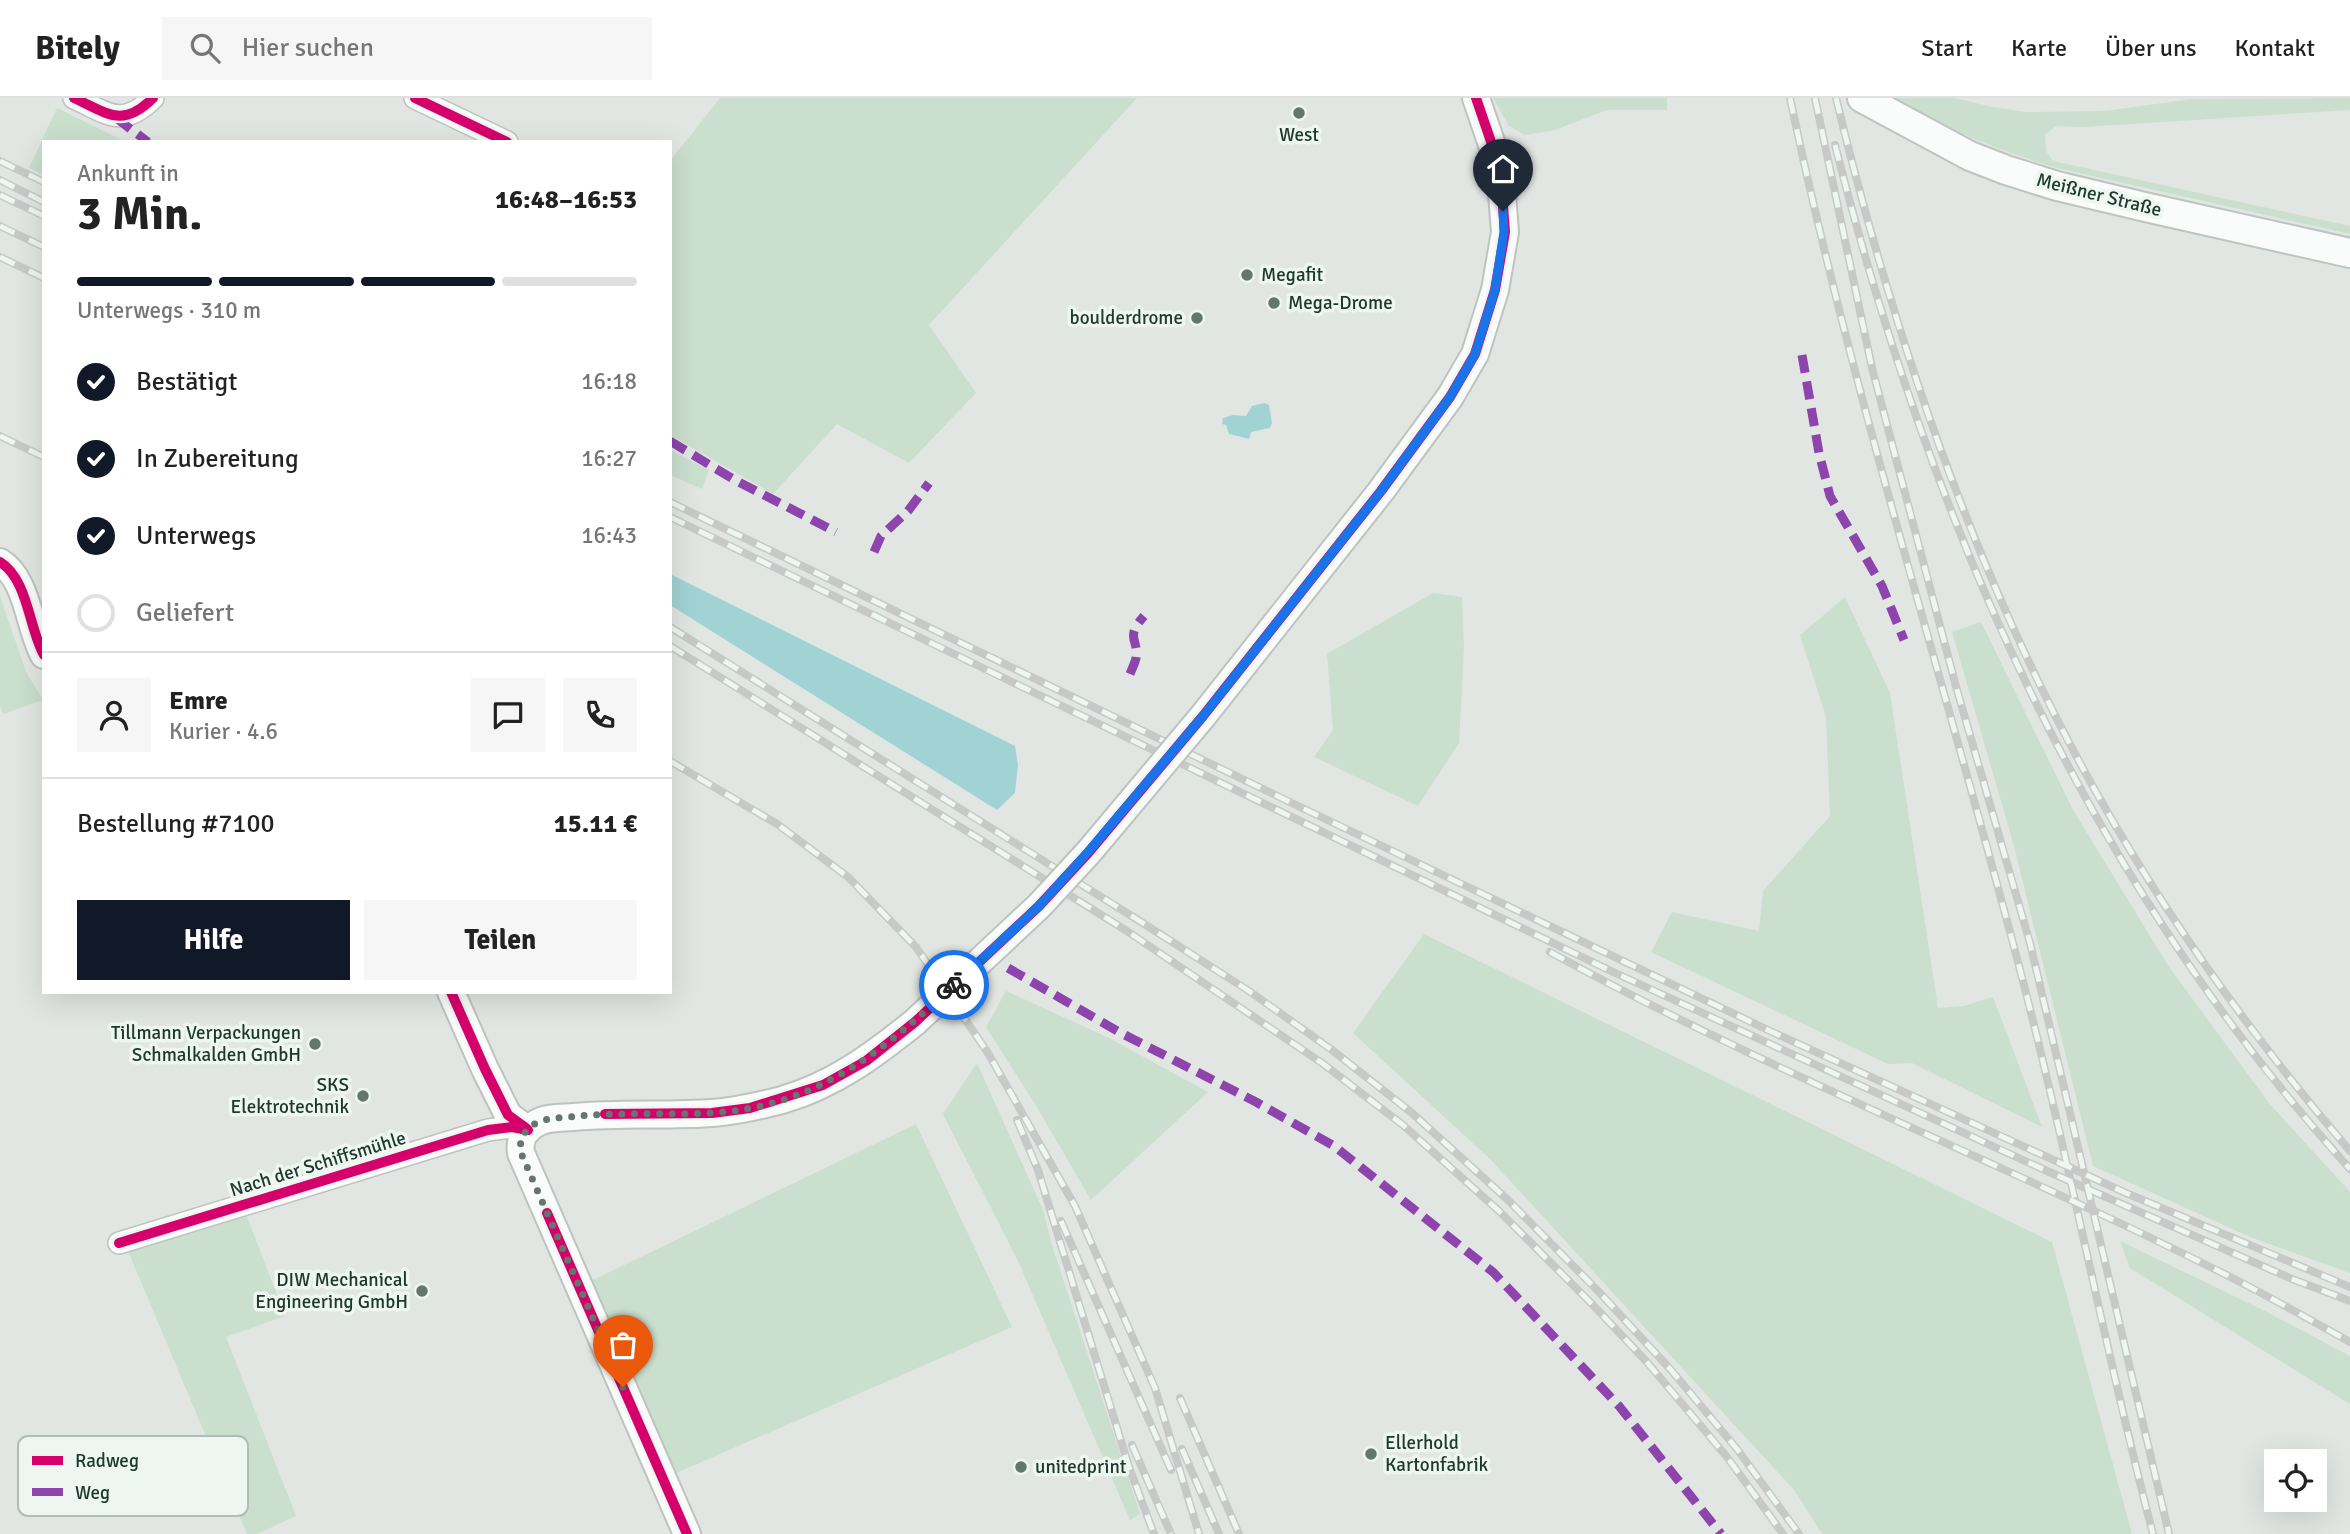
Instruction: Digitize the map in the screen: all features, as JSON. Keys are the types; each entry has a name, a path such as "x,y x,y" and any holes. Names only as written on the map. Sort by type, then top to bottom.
{"main road":[{"name":"Meißner Straße","path":"1862,98 1970,156 2006,170 2057,186 2350,253"}],"street":[{"path":"74,98 116,118 133,113 153,98"},
{"path":"415,98 503,140"},
{"name":"Nach der Schiffsmühle","path":"119,1243 488,1130 512,1127 528,1130 538,1122 550,1119 605,1114 712,1113 750,1108 785,1099 823,1085 866,1061 915,1022 1039,906 1088,852 1203,716 1381,491 1450,397 1475,354 1495,290 1504,232 1500,168 1476,98"},
{"path":"0,562 6,566 26,598 37,643 42,652"},
{"path":"452,994 508,1115 528,1130 519,1143 521,1153 687,1534"}],"green space":[{"path":"720,98 1137,98 929,325 976,393 909,463 837,424 773,494 672,436 672,158"},
{"path":"1493,98 1667,98 1667,110 1607,110 1555,130 1525,135 1509,126"},
{"path":"1893,98 1955,98 2026,112 2105,111 2191,99 2350,98 2350,110 2083,127 2056,126 2045,135 2046,151 2053,161 2350,226 2350,234 2057,168 1973,138"},
{"path":"57,108 122,140 42,140"},
{"path":"42,140 42,174 29,168"},
{"path":"672,451 709,470 702,489 672,476"},
{"path":"1433,593 1462,597 1464,647 1459,743 1418,806 1314,757 1333,730 1327,654"},
{"path":"0,596 26,672 42,700 3,714 0,706"},
{"path":"1845,597 1890,693 1938,1008 1964,1006 1993,997 2042,1127 1912,1063 1888,1064 1651,952 1672,912 1759,931 1763,891 1830,816 1826,717 1800,635"},
{"path":"1981,622 2073,810 2169,967 2269,1103 2350,1192 2350,1273 2250,1237 2093,1166 2014,846 1952,632"},
{"path":"1424,934 2052,1242 2132,1534 1822,1534 1795,1491 1490,1159 1353,1033"},
{"path":"1006,991 1107,1037 1208,1092 1091,1200 986,1027"},
{"path":"977,1063 1043,1210 1140,1514 1130,1520 1018,1261 943,1114"},
{"path":"916,1124 1012,1327 674,1474 587,1283"},
{"path":"246,1214 285,1316 226,1337 296,1516 257,1534 247,1534 239,1516 248,1516 248,1436 206,1436 128,1251"},
{"path":"2120,1241 2265,1311 2350,1356 2350,1404 2130,1268"}],"water":[{"path":"1264,403 1269,405 1272,423 1270,428 1251,432 1249,439 1229,434 1226,425 1222,424 1223,418 1233,415 1246,416 1252,406"},
{"path":"672,575 1015,746 1018,765 1015,793 997,810 672,606"}],"railway":[{"path":"1790,98 1867,418 2033,1020 2153,1534"},
{"path":"1815,98 1872,368 1957,690 2030,943 2169,1534"},
{"path":"1836,98 1884,277 1942,454 2012,627 2052,710 2124,840 2183,933 2280,1066 2350,1151"},
{"path":"1835,145 1874,286 1919,424 1970,558 2029,689 2096,816 2171,939 2256,1056 2350,1169"},
{"path":"0,161 42,181"},
{"path":"0,180 42,201"},
{"path":"0,195 42,215"},
{"path":"0,226 42,246"},
{"path":"0,257 42,277"},
{"path":"0,436 42,456"},
{"path":"672,503 1770,1031 2126,1193 2350,1287"},
{"path":"672,518 1611,971 2047,1171 2292,1279 2350,1301"},
{"path":"672,628 1249,991 1332,1050 1412,1113 1508,1200 1671,1370 1737,1449 1799,1534"},
{"path":"672,647 1127,931 1322,1063 1403,1125 1499,1211 1646,1361 1727,1457 1783,1534"},
{"path":"672,762 777,824 848,877 916,947 988,1053 1075,1206 1155,1388 1199,1534"},
{"path":"1550,952 1722,1040 2161,1243 2248,1286 2350,1342"},
{"path":"1017,1120 1038,1170 1129,1467 1154,1534"},
{"path":"1061,1221 1171,1470"},
{"path":"1180,1398 1239,1534"},
{"path":"1132,1445 1171,1534"},
{"path":"1182,1449 1219,1534"}],"marked path":[{"path":"116,118 145,140"},
{"path":"1802,355 1819,453 1830,496 1882,586 1904,640"},
{"path":"672,442 733,479 836,532"},
{"path":"874,552 881,536 908,511 929,483"},
{"path":"1130,674 1136,658 1133,634 1144,616"},
{"path":"1008,968 1119,1032 1256,1102 1334,1146 1493,1272 1619,1406 1721,1534"}],"cycle path":[{"path":"74,98 105,113 123,116 142,108 153,98"},
{"path":"415,98 503,140"},
{"path":"605,1114 712,1113 750,1108 823,1085 866,1061 915,1022 1039,906 1088,853 1203,716 1381,491 1450,397 1475,354 1495,290 1505,232 1500,168 1476,98"},
{"path":"0,562 17,580 42,651"},
{"path":"452,994 508,1115 526,1128"},
{"path":"119,1243 488,1130 512,1127 528,1130"},
{"path":"547,1213 687,1534"}],"way so far":[{"path":"623,1387 521,1153 519,1143 522,1136 538,1122 550,1119 605,1114 712,1113 750,1108 785,1099 823,1085 866,1061 915,1022 954,985"}],"place":[{"name":"West","path":"1299,113"},
{"name":"Megafit","path":"1247,275"},
{"name":"Mega-Drome","path":"1274,303"},
{"name":"boulderdrome","path":"1197,318"},
{"name":"Tillmann Verpackungen Schmalkalden GmbH","path":"315,1044"},
{"name":"SKS Elektrotechnik","path":"363,1096"},
{"name":"DIW Mechanical Engineering GmbH","path":"422,1291"},
{"name":"Ellerhold Kartonfabrik","path":"1371,1454"},
{"name":"unitedprint","path":"1021,1467"}],"route":[{"path":"954,985 1039,906 1203,716 1381,491 1450,397 1475,354 1495,290 1504,232 1503,211"}]}
